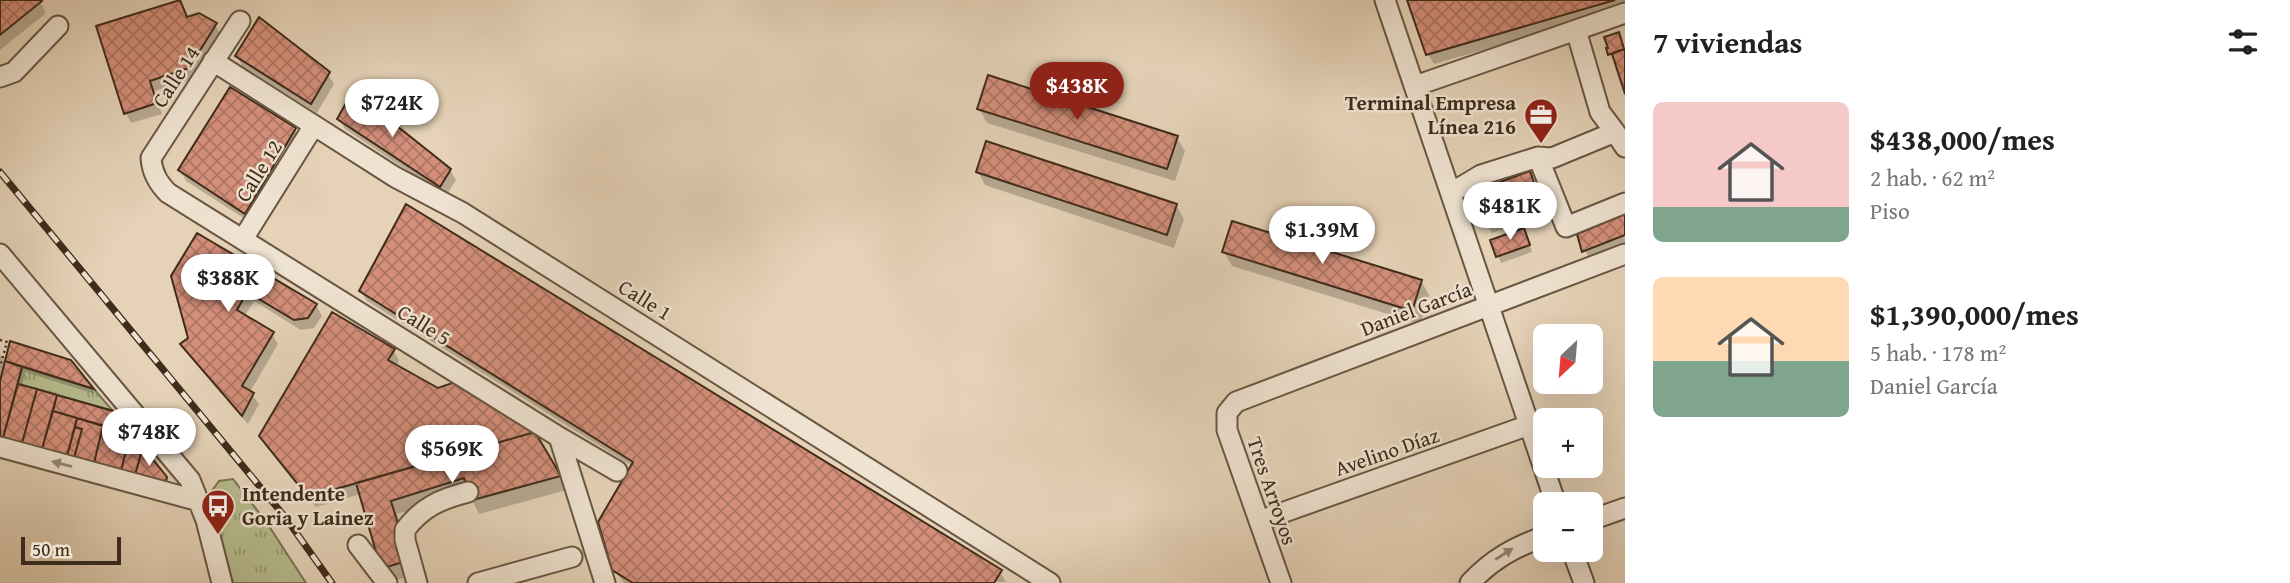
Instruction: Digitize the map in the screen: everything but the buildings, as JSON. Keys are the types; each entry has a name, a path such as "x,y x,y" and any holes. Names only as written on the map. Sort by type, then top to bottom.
{"street":[{"path":"1385,0 1552,492"},
{"path":"1415,86 1625,13"},
{"name":"Calle 14","path":"151,158 240,21"},
{"path":"0,77 14,72 58,26"},
{"path":"1451,193 1481,175 1538,157 1552,158 1620,139 1600,112 1576,30"},
{"name":"Calle 1","path":"213,61 395,177 463,213 1025,576 1050,583"},
{"name":"Calle 12","path":"243,239 313,127"},
{"path":"1538,157 1566,227 1625,204"},
{"name":"Calle 5","path":"151,158 151,166 159,184 168,193 617,471"},
{"path":"0,254 190,480 199,501 222,583"},
{"name":"Daniel García","path":"1227,413 1236,402 1625,254"},
{"name":"Tres Arroyos","path":"1227,413 1227,430 1281,583"},
{"name":"Avelino Díaz","path":"1259,521 1529,425"},
{"path":"559,437 590,507 605,583"},
{"path":"1,454 199,501"},
{"path":"417,583 405,540 405,530 427,506 468,492"},
{"path":"1603,516 1625,508"},
{"path":"1470,583 1506,552 1533,541"},
{"path":"358,545 387,583"},
{"path":"478,583 528,576 572,557"},
{"path":"1576,562 1584,583"}],"path":[{"path":"0,340 7,342 0,367"}],"green space":[{"path":"22,367 94,389 113,411 18,384"},
{"path":"233,479 267,523 306,583 233,583 209,495 219,481"}],"railway":[{"path":"0,172 285,517 332,583"}],"place":[{"name":"Terminal Empresa Línea 216","path":"1541,145"},
{"name":"Intendente Goria y Lainez","path":"218,536"}]}
